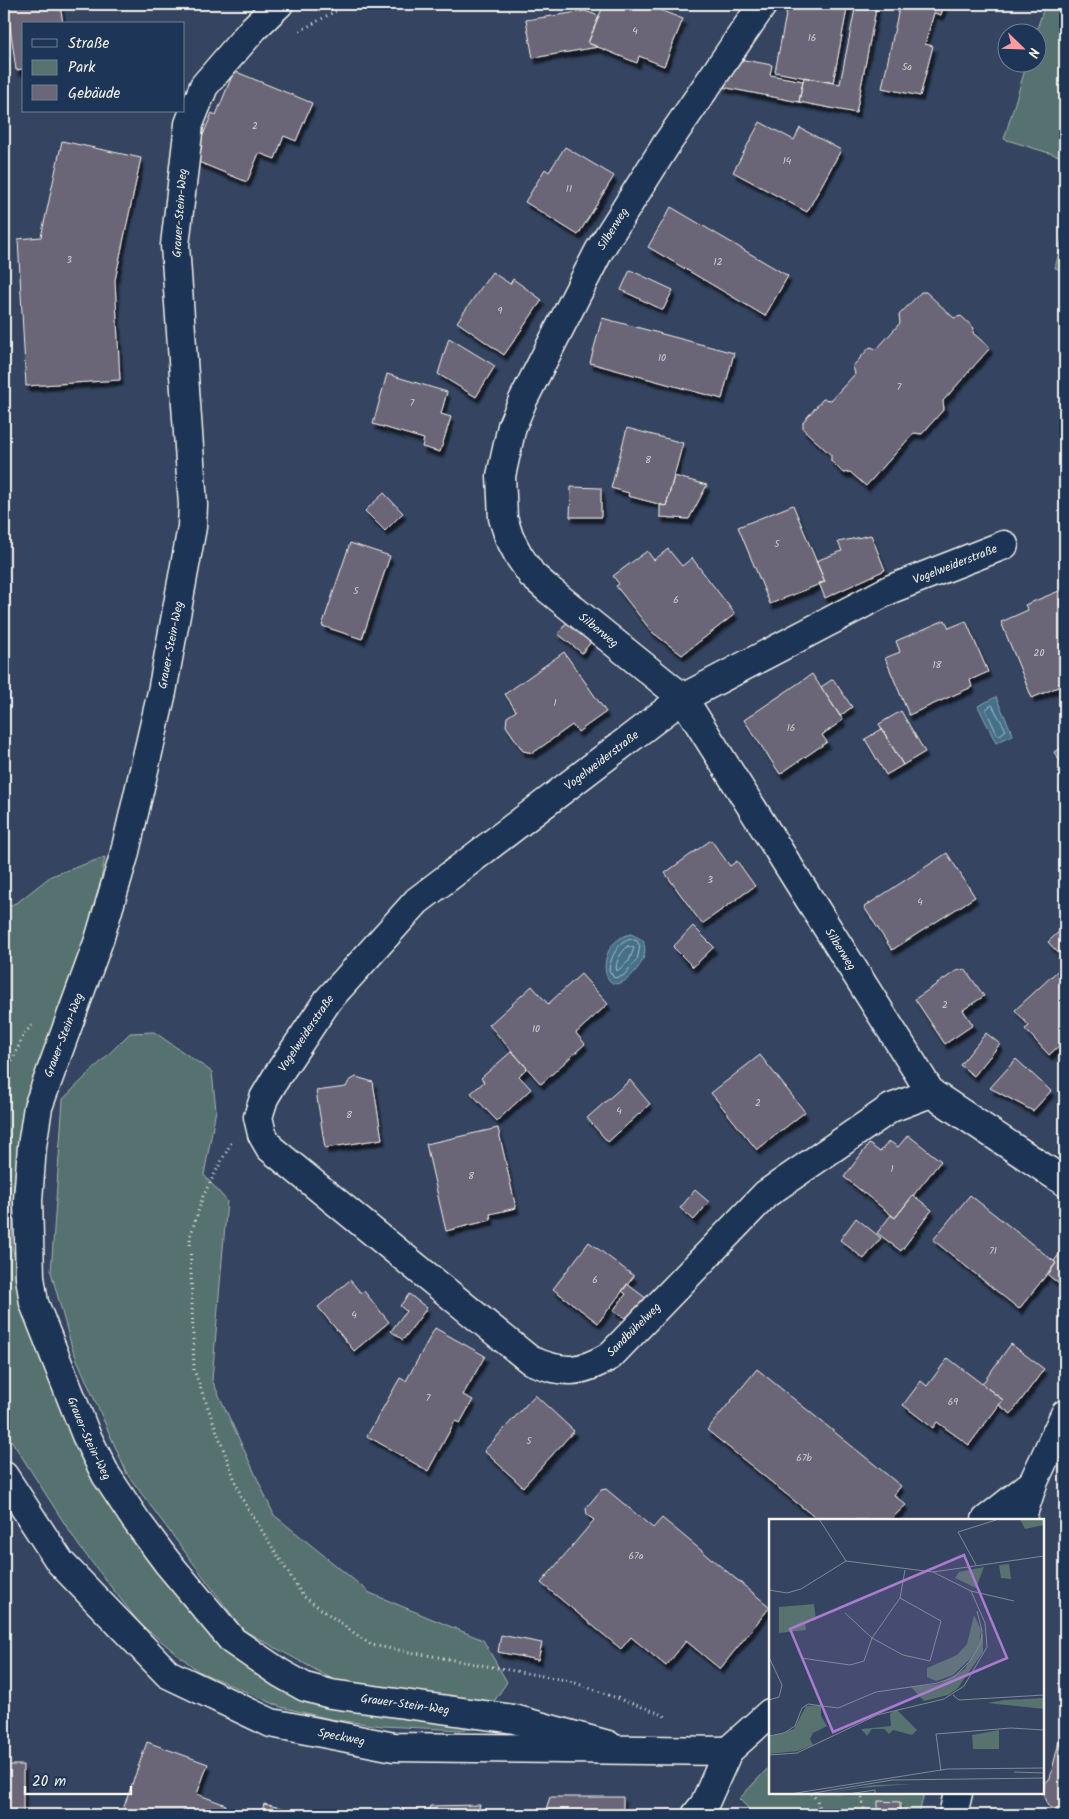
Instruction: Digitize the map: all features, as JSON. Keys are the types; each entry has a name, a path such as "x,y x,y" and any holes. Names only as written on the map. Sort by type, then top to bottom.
{"street":[{"name":"Grauer-Stein-Weg","path":"279,4 254,28 204,86 189,124 175,245 192,527 160,702 124,856 99,940 45,1085 34,1122 28,1226 34,1303 86,1435 106,1475 167,1562 233,1641 297,1682 331,1694 514,1719 626,1750"},
{"name":"Silberweg","path":"763,4 666,145 599,251 523,400 512,426 501,476 504,518 509,537 532,575 683,698 931,1093 1065,1182"},
{"name":"Vogelweiderstraße","path":"277,1076 328,1000 417,901 683,698 891,589 1004,545"},
{"name":"Sandbühelweg","path":"277,1076 264,1098 258,1117 262,1134 270,1148 530,1360 550,1369 572,1371 591,1367 610,1356 766,1194 891,1108 931,1093"},
{"path":"1021,1519 1033,1483 1065,1414"},
{"name":"Speckweg","path":"4,1476 60,1562 168,1674 271,1723 394,1747 728,1751"},
{"path":"987,1519 1033,1483"},
{"path":"696,1815 704,1805 728,1751 769,1714"},
{"path":"953,1815 958,1794"}],"path":[{"path":"300,31 348,4"},
{"path":"234,1137 203,1196 190,1237 194,1370 242,1499 303,1596 371,1645 570,1682 664,1715 686,1751"},
{"path":"812,1794 817,1800 822,1815"},
{"path":"862,1794 865,1815"}],"green space":[{"path":"1045,4 1065,4 1065,158 1004,139 1024,72 1046,72 1046,22 1039,22"},
{"path":"1065,228 1065,271 1055,268"},
{"path":"105,857 98,896 70,994 24,1118 14,1181 12,1246 29,1325 58,1403 85,1459 232,1654 263,1678 306,1697 488,1728 462,1730 382,1726 330,1719 281,1707 198,1671 140,1624 79,1546 4,1429 4,908 18,902 51,876"},
{"path":"154,1032 212,1072 216,1110 204,1175 227,1201 212,1380 274,1515 370,1593 483,1640 507,1682 493,1703 345,1686 243,1630 127,1474 72,1348 51,1272 63,1099 130,1033"},
{"path":"769,1767 769,1794 924,1794 919,1815 755,1815 739,1799"}],"water":[{"path":"996,697 1013,735 996,743 978,706"},
{"path":"631,934 643,940 644,956 637,969 625,981 616,984 609,980 606,971 606,960 610,949 618,940"}],"building":[{"path":"7,4 60,4 63,22 22,22 22,69 16,70"},
{"path":"604,4 644,4 683,19 664,66 639,56 637,63 588,43"},
{"path":"788,4 848,4 833,83 775,72"},
{"path":"856,4 877,4 856,113 799,102 804,77 840,84"},
{"path":"900,4 944,4 941,15 934,13 925,44 933,46 920,96 882,88"},
{"path":"585,11 599,16 588,43 598,47 533,58 526,20"},
{"path":"739,59 772,65 770,75 803,81 799,102 722,87"},
{"path":"234,71 312,103 296,141 284,136 275,159 259,153 247,182 196,161 202,146 199,145 212,113 216,115"},
{"path":"760,122 794,140 800,128 841,150 807,212 733,172"},
{"path":"62,141 141,158 115,280 120,380 26,386 18,239 41,237"},
{"path":"565,147 614,176 578,235 525,202 545,169 549,172"},
{"path":"671,207 788,276 765,316 648,247"},
{"path":"630,270 673,290 663,310 621,290"},
{"path":"492,272 510,284 513,279 542,300 504,355 457,322"},
{"path":"921,292 926,292 954,318 961,316 974,328 973,333 990,348 943,401 944,409 922,434 914,433 866,486 850,472 843,473 831,461 831,455 803,429 803,422 823,399 831,400 855,374 853,366 870,347 877,349 900,323 899,315"},
{"path":"602,318 734,353 722,399 590,363"},
{"path":"449,338 495,366 476,397 438,374"},
{"path":"387,374 447,392 441,414 451,417 440,452 422,447 424,439 373,424"},
{"path":"627,428 683,443 666,506 628,496 629,493 611,488"},
{"path":"674,476 707,485 689,519 660,517 660,505 666,506"},
{"path":"571,487 601,488 601,517 570,517"},
{"path":"384,493 403,513 385,531 365,511"},
{"path":"793,505 825,582 770,604 738,527"},
{"path":"871,535 885,570 825,598 819,583 825,582 816,561 842,551 838,542"},
{"path":"350,543 390,556 362,639 322,626"},
{"path":"668,549 682,566 692,558 735,614 682,655 652,632 616,586 619,584 613,576 647,551 654,560"},
{"path":"1064,589 1065,684 1032,698 1001,622 1028,610 1025,605"},
{"path":"945,620 949,628 966,621 988,672 970,680 972,687 909,715 885,658 900,652 896,641"},
{"path":"567,622 591,642 582,653 558,634"},
{"path":"564,652 606,712 578,732 572,725 533,753 523,751 506,726 507,717 516,711 505,694"},
{"path":"812,674 843,720 822,735 827,742 780,774 744,720"},
{"path":"833,679 852,707 840,716 821,687"},
{"path":"901,711 925,752 903,765 879,724"},
{"path":"882,729 903,765 886,775 865,739"},
{"path":"1065,745 1065,769 1054,752"},
{"path":"711,840 730,866 737,861 755,886 702,924 665,873"},
{"path":"947,853 975,897 892,950 864,907"},
{"path":"693,926 714,947 693,967 673,947"},
{"path":"1065,926 1065,960 1048,942"},
{"path":"1065,964 1065,1040 1049,1055 1025,1029 1029,1026 1015,1010"},
{"path":"965,969 984,996 963,1010 973,1025 945,1044 915,999 956,971"},
{"path":"581,974 608,1004 576,1033 585,1044 541,1084 489,1025 532,986 548,1004"},
{"path":"986,1033 1000,1044 974,1076 960,1065"},
{"path":"512,1051 527,1068 519,1076 531,1089 497,1121 471,1093 484,1082 481,1078"},
{"path":"760,1055 805,1112 757,1150 711,1093"},
{"path":"1016,1059 1051,1091 1033,1111 990,1088"},
{"path":"356,1077 373,1082 382,1139 325,1148 316,1091 346,1087 349,1081"},
{"path":"630,1080 650,1104 608,1142 587,1118"},
{"path":"498,1128 516,1208 490,1214 491,1220 446,1231 426,1144"},
{"path":"908,1135 941,1161 895,1218 844,1177 869,1144 880,1152 889,1141 898,1147"},
{"path":"695,1190 709,1202 694,1220 680,1208"},
{"path":"913,1195 932,1210 901,1251 877,1233 891,1215 895,1218"},
{"path":"970,1195 1056,1263 1019,1309 933,1240"},
{"path":"856,1218 881,1238 864,1259 840,1240"},
{"path":"589,1242 634,1276 598,1323 553,1289"},
{"path":"1065,1247 1065,1289 1048,1275 1056,1263 1054,1261"},
{"path":"350,1280 361,1293 364,1291 389,1322 354,1351 318,1307"},
{"path":"627,1284 647,1299 629,1320 613,1311 626,1294 622,1291"},
{"path":"409,1294 427,1308 403,1340 391,1331 406,1311 400,1306"},
{"path":"435,1328 485,1356 463,1395 473,1400 460,1423 455,1421 428,1471 367,1436 400,1378 406,1381"},
{"path":"1011,1344 1044,1369 1011,1414 999,1405 1003,1400 982,1384"},
{"path":"948,1358 1003,1400 969,1445 937,1422 933,1428 903,1405 921,1381 927,1386"},
{"path":"757,1369 901,1486 894,1495 906,1505 891,1519 817,1519 707,1430"},
{"path":"535,1395 574,1431 523,1487 484,1451"},
{"path":"606,1489 653,1528 662,1518 769,1606 720,1669 686,1641 666,1666 631,1637 621,1649 541,1583 594,1520 587,1515 586,1508 601,1490"},
{"path":"501,1635 542,1643 538,1660 498,1652"},
{"path":"1062,1730 1065,1730 1065,1808 1057,1810 1048,1806 1043,1795 1044,1785 1050,1778"},
{"path":"147,1742 208,1764 197,1794 226,1805 223,1815 121,1815"},
{"path":"4,1765 23,1765 23,1815 4,1815"},
{"path":"550,1797 623,1797 623,1815 544,1815"},
{"path":"878,1801 900,1802 900,1815 878,1815"},
{"path":"264,1804 310,1815 261,1815"},
{"path":"480,1805 477,1815 427,1815 430,1806"}]}
